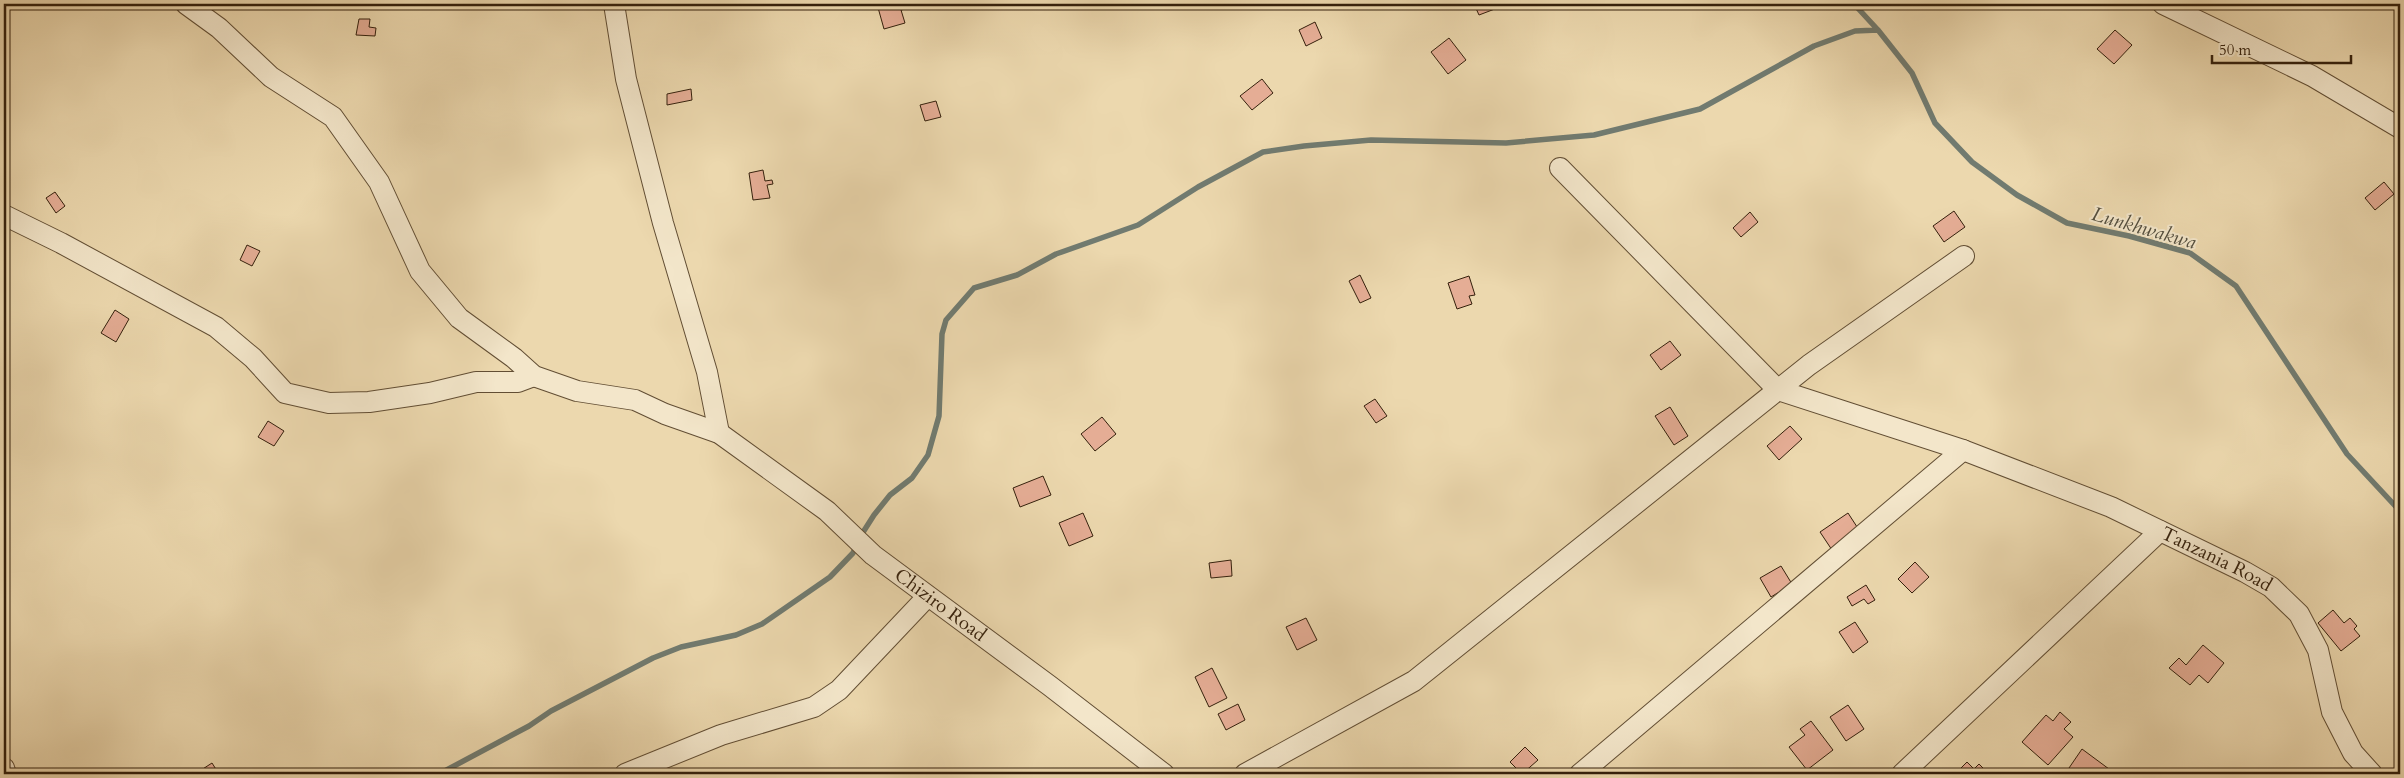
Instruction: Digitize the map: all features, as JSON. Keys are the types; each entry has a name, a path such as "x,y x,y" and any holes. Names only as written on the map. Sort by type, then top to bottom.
{"street":[{"path":"4,214 216,327 253,358 285,393 329,403 370,402 430,393 476,382 518,382 534,376 514,358 458,318 420,271 379,182 333,117 271,77 220,28 186,4"},
{"path":"614,4 626,79 663,223 707,372 718,433"},
{"path":"2163,4 2312,76 2400,128"},
{"path":"1560,168 1778,390"},
{"path":"1245,774 1414,681 1809,365 1964,256"},
{"name":"Chiziro Road","path":"534,376 577,391 635,400 665,414 718,433 827,510 873,555 927,597 1050,686 1164,774"},
{"name":"Tanzania Road","path":"1778,390 1963,450 2111,507 2245,572 2271,587 2299,614 2318,650 2332,712 2353,753 2372,774"},
{"path":"1580,774 1963,450"},
{"path":"1902,774 2160,531"},
{"path":"625,774 721,735 814,707 839,690 927,597"},
{"path":"4,768 6,774"}],"building":[{"path":"877,4 904,4 906,9 901,10 905,23 884,29"},
{"path":"1474,4 1499,4 1500,7 1479,15"},
{"path":"359,19 370,19 369,27 376,28 375,36 356,35"},
{"path":"1315,22 1322,38 1306,46 1299,30"},
{"path":"2115,30 2132,45 2114,64 2097,49"},
{"path":"1449,38 1466,60 1448,74 1431,52"},
{"path":"1262,79 1273,93 1252,110 1240,96"},
{"path":"691,89 692,100 667,105 667,94"},
{"path":"936,101 941,117 925,121 920,105"},
{"path":"763,170 765,181 772,180 773,184 767,185 770,198 753,200 749,173"},
{"path":"2384,182 2394,194 2375,210 2365,198"},
{"path":"55,192 65,206 56,213 46,198"},
{"path":"1954,211 1965,227 1944,242 1933,226"},
{"path":"1750,212 1758,222 1741,237 1733,228"},
{"path":"247,245 260,251 252,266 240,260"},
{"path":"1360,275 1371,298 1360,303 1349,281"},
{"path":"1469,276 1475,295 1469,296 1472,304 1457,309 1448,283"},
{"path":"115,310 129,319 116,342 101,333"},
{"path":"1670,341 1681,355 1661,370 1650,355"},
{"path":"1375,399 1387,416 1376,423 1364,406"},
{"path":"1670,407 1688,436 1674,445 1655,416"},
{"path":"1102,417 1116,434 1095,451 1081,434"},
{"path":"268,421 284,431 274,446 258,437"},
{"path":"1790,426 1802,439 1779,460 1767,446"},
{"path":"1043,476 1051,495 1020,507 1013,488"},
{"path":"1083,513 1093,536 1069,546 1059,523"},
{"path":"1848,513 1861,533 1832,550 1820,532"},
{"path":"1231,560 1232,576 1211,578 1209,563"},
{"path":"1915,562 1929,577 1912,593 1898,579"},
{"path":"1781,566 1792,584 1771,597 1760,578"},
{"path":"1866,585 1875,600 1868,604 1864,599 1852,606 1847,597"},
{"path":"2333,610 2344,623 2350,618 2357,626 2354,629 2360,636 2341,651 2318,623"},
{"path":"1306,618 1317,640 1297,650 1286,627"},
{"path":"1855,622 1868,642 1853,653 1839,632"},
{"path":"2203,645 2224,663 2208,683 2199,675 2190,685 2169,668 2179,658 2186,665"},
{"path":"1212,668 1227,698 1209,707 1195,677"},
{"path":"1238,704 1245,720 1226,730 1218,714"},
{"path":"1848,705 1864,729 1846,741 1830,717"},
{"path":"2060,712 2071,722 2064,729 2073,737 2048,765 2022,742 2046,715 2053,721"},
{"path":"1811,721 1833,750 1807,770 1789,747 1805,735 1800,729"},
{"path":"1525,747 1538,760 1522,774 1510,762"},
{"path":"2082,749 2109,769 2105,774 2078,774 2069,768"},
{"path":"1967,762 1974,769 1979,764 1986,771 1984,774 1955,774"},
{"path":"212,763 219,774 195,774"}],"waterway":[{"name":"Lunkhwakwa","path":"1854,4 1878,30 1912,73 1935,123 1972,162 2017,195 2067,223 2129,236 2190,253 2236,286 2347,454 2400,511"},
{"path":"860,537 890,495 912,478 928,455 939,416 942,334 946,320 974,288 1017,275 1056,254 1138,225 1198,187 1263,152 1371,140 1506,143 1594,135 1700,109 1814,46 1855,31 1878,30"},
{"path":"439,774 529,726 551,711 653,658 681,647 736,635 762,624 830,577 853,553 856,546"}]}
